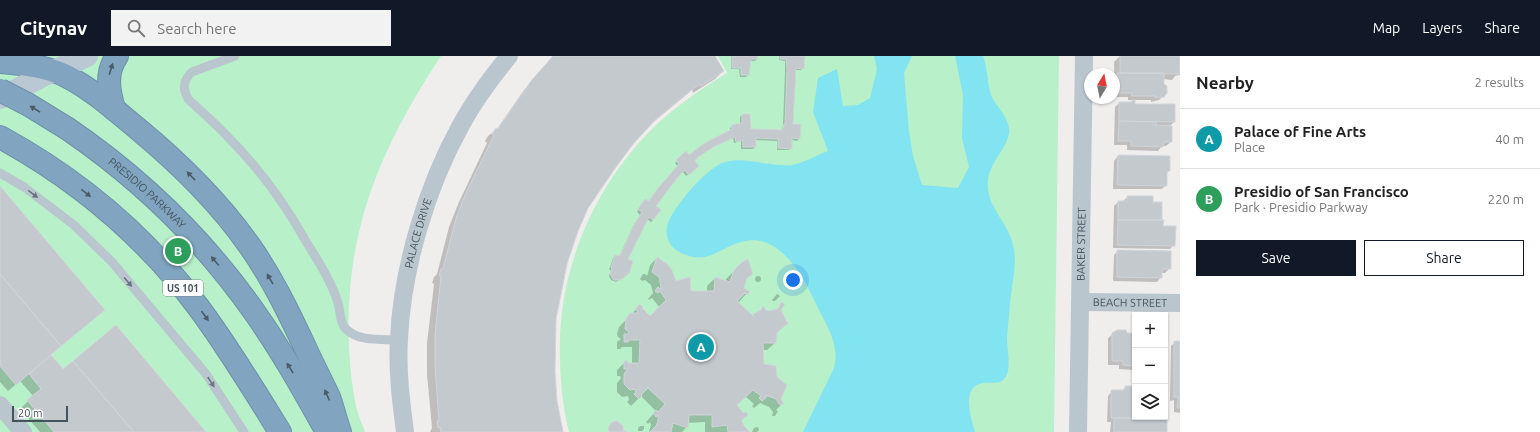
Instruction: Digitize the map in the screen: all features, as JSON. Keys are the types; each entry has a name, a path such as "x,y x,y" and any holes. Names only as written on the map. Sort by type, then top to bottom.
{"highway":[{"path":"114,109 110,93 109,79 111,66 117,56"},
{"path":"0,62 35,66 67,77 114,109 187,172 226,215 249,245 270,278 288,312 329,399 340,432"},
{"name":"PRESIDIO PARKWAY","path":"0,90 29,105 103,153 138,182 179,222 207,252 240,292 267,330 291,368 327,432"},
{"name":"US 101","path":"0,137 54,170 95,201 121,222 160,260 209,322 280,432"}],"main road":[{"path":"0,98 87,56"}],"street":[{"name":"PALACE DRIVE","path":"405,432 400,384 399,340 404,290 421,220 439,170 460,126 473,104 509,56"},
{"name":"BAKER STREET","path":"1078,432 1084,56"},
{"name":"BEACH STREET","path":"1080,302 1180,303"},
{"path":"0,405 23,432"}],"lane":[{"path":"235,56 192,72 187,76 185,82 184,88 186,95 195,106 228,137 252,163 285,206 328,281 338,302 341,319 346,328 355,335 361,337 399,340"},
{"path":"0,174 24,187 74,225 112,262 206,374 244,432"}],"green space":[{"path":"0,56 441,56 404,117 383,160 366,205 355,249 350,294 350,363 356,406 365,432 0,432"},
{"path":"718,56 1059,56 1054,432 569,432 565,415 562,389 560,330 564,297 582,234 596,204 613,176 633,149 656,125 673,111 699,91 727,73"}],"water":[{"path":"874,56 912,56 904,73 909,131 913,156 922,185 958,188 969,167 962,138 963,95 955,56 983,56 991,95 1008,123 1009,133 1007,140 990,173 988,189 989,196 1011,238 1015,262 1007,337 1009,367 1006,376 1002,381 977,385 972,390 969,403 971,419 975,432 803,432 834,368 835,351 832,336 805,282 797,270 778,250 767,243 755,240 741,242 711,255 696,257 675,249 670,244 667,237 667,226 670,218 683,199 700,180 718,165 725,162 738,160 790,165 801,163 828,151 813,112 818,78 837,69 843,106 858,105 870,98 877,69"}],"building":[{"path":"553,56 715,56 724,71 701,86 700,84 688,92 656,119 634,143 588,208 578,231 567,264 556,319 555,372 557,401 563,432 441,432 440,427 438,428 437,421 439,421 435,366 435,335 441,276 439,276 441,269 443,269 456,218 466,193 494,135 492,134 496,128 498,129 531,81"},
{"path":"732,56 757,56 758,59 751,59 749,75 741,75 741,68 732,68"},
{"path":"780,56 805,56 804,69 796,68 793,124 801,124 800,139 792,138 792,149 778,148 778,139 756,138 756,147 743,147 743,140 736,142 735,137 715,146 698,157 695,161 699,166 689,175 685,170 678,177 656,206 661,210 653,220 649,217 628,259 633,261 629,274 626,273 625,277 621,280 614,280 610,274 615,255 620,256 634,225 642,212 638,209 645,199 649,201 679,164 676,160 686,151 689,155 703,144 732,129 731,125 742,123 742,114 750,114 751,129 783,130 785,124 787,68 786,59 780,59"},
{"path":"1120,56 1180,56 1179,74 1120,73"},
{"path":"1120,73 1164,73 1164,84 1167,86 1167,93 1164,97 1155,98 1155,96 1132,96 1132,93 1120,93"},
{"path":"1132,100 1135,100 1135,104 1175,104 1175,122 1119,121 1120,102 1132,102"},
{"path":"1119,121 1156,122 1156,125 1172,126 1172,142 1164,142 1163,147 1131,146 1131,141 1118,141"},
{"path":"1118,155 1170,156 1170,171 1167,171 1167,186 1117,185"},
{"path":"0,186 105,310 61,346 0,274"},
{"path":"1127,196 1153,196 1153,202 1162,202 1162,220 1118,220 1118,201 1127,201"},
{"path":"1118,220 1164,220 1163,226 1176,226 1175,246 1117,245"},
{"path":"1117,250 1171,251 1171,269 1162,269 1162,278 1117,277"},
{"path":"657,257 667,264 672,270 676,281 690,277 691,291 714,291 715,277 730,282 734,270 742,262 748,259 753,274 747,278 744,288 750,292 747,295 745,293 737,301 754,317 753,314 761,310 763,306 769,311 778,309 781,302 785,304 781,310 788,324 783,326 777,333 776,343 763,343 764,364 776,366 777,377 787,385 781,399 784,404 780,405 776,399 768,396 765,396 766,398 762,401 759,398 761,396 753,390 737,405 743,413 746,412 748,415 744,418 743,417 742,421 744,426 750,432 728,432 727,425 712,427 712,415 689,415 688,428 673,423 671,432 650,432 656,426 658,421 658,415 656,417 653,413 656,410 658,412 665,404 648,388 639,399 634,394 636,392 635,389 630,390 624,384 624,375 628,370 624,369 624,361 628,361 628,363 639,363 640,340 629,340 628,342 624,342 624,334 628,334 629,332 625,329 626,319 630,313 638,312 635,309 640,304 650,316 666,300 660,291 658,293 655,291 658,287 660,289 661,287 659,277 652,272"},
{"path":"0,274 61,346 16,385 0,366"},
{"path":"116,325 206,432 134,432 73,361"},
{"path":"1117,330 1126,330 1127,333 1132,333 1132,366 1123,365 1123,361 1112,361 1112,333"},
{"path":"1174,341 1180,341 1180,408 1177,408 1178,397 1174,397"},
{"path":"51,355 63,369 73,361 134,432 54,432 27,400 41,389 29,374"},
{"path":"1125,386 1132,386 1132,418 1111,418 1111,390 1125,390"},
{"path":"1114,418 1132,418 1132,420 1167,420 1167,432 1114,432"},
{"path":"617,421 623,426 623,432 609,432 608,429 610,424"}],"place":[{"name":"Presidio of San Francisco","path":"178,251"},
{"name":"Palace of Fine Arts","path":"701,347"}]}
